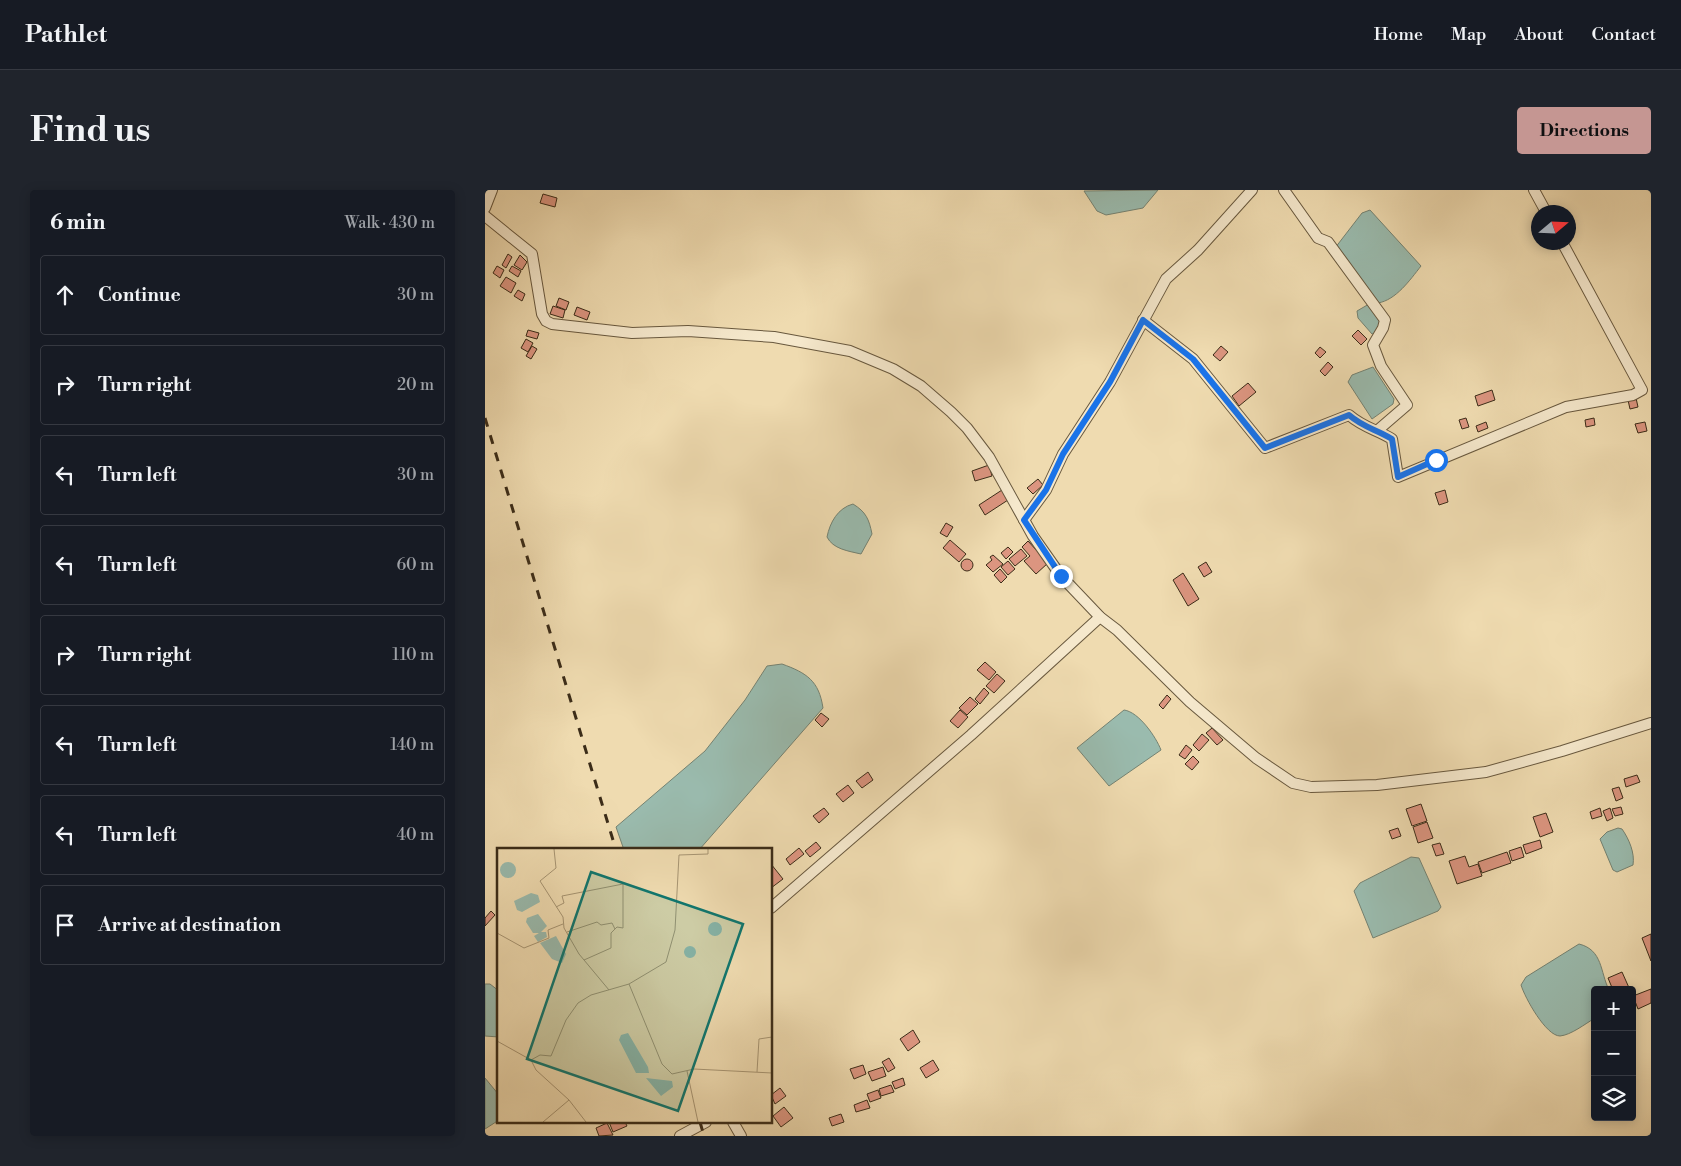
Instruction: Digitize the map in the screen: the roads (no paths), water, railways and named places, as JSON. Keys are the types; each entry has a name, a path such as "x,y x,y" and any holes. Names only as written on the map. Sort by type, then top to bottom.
{"street":[{"path":"485,208 492,190"},
{"path":"1024,520 1046,490 1063,454 1110,382 1166,279 1198,250 1251,190"},
{"path":"1285,190 1318,238 1328,242 1385,320 1383,328 1373,345 1381,366 1407,405 1377,430"},
{"path":"1534,190 1542,205"},
{"path":"485,216 532,254 542,314 546,321 552,324 632,333 688,331 775,337 850,351 893,369 921,386 967,428 989,457 1024,520 1061,576 1100,617 1117,630 1197,708 1256,758 1293,783 1311,786 1377,785 1486,772 1562,752 1651,723"},
{"path":"1143,320 1193,359 1265,448 1349,415 1363,427 1377,430 1392,439 1398,477 1566,407 1633,395 1641,390 1566,250"},
{"path":"773,906 971,736 1100,617"},
{"path":"680,1136 702,1124"},
{"path":"734,1124 741,1136"}],"railway":[{"path":"485,418 615,848"},
{"path":"701,1124 704,1136"}]}
